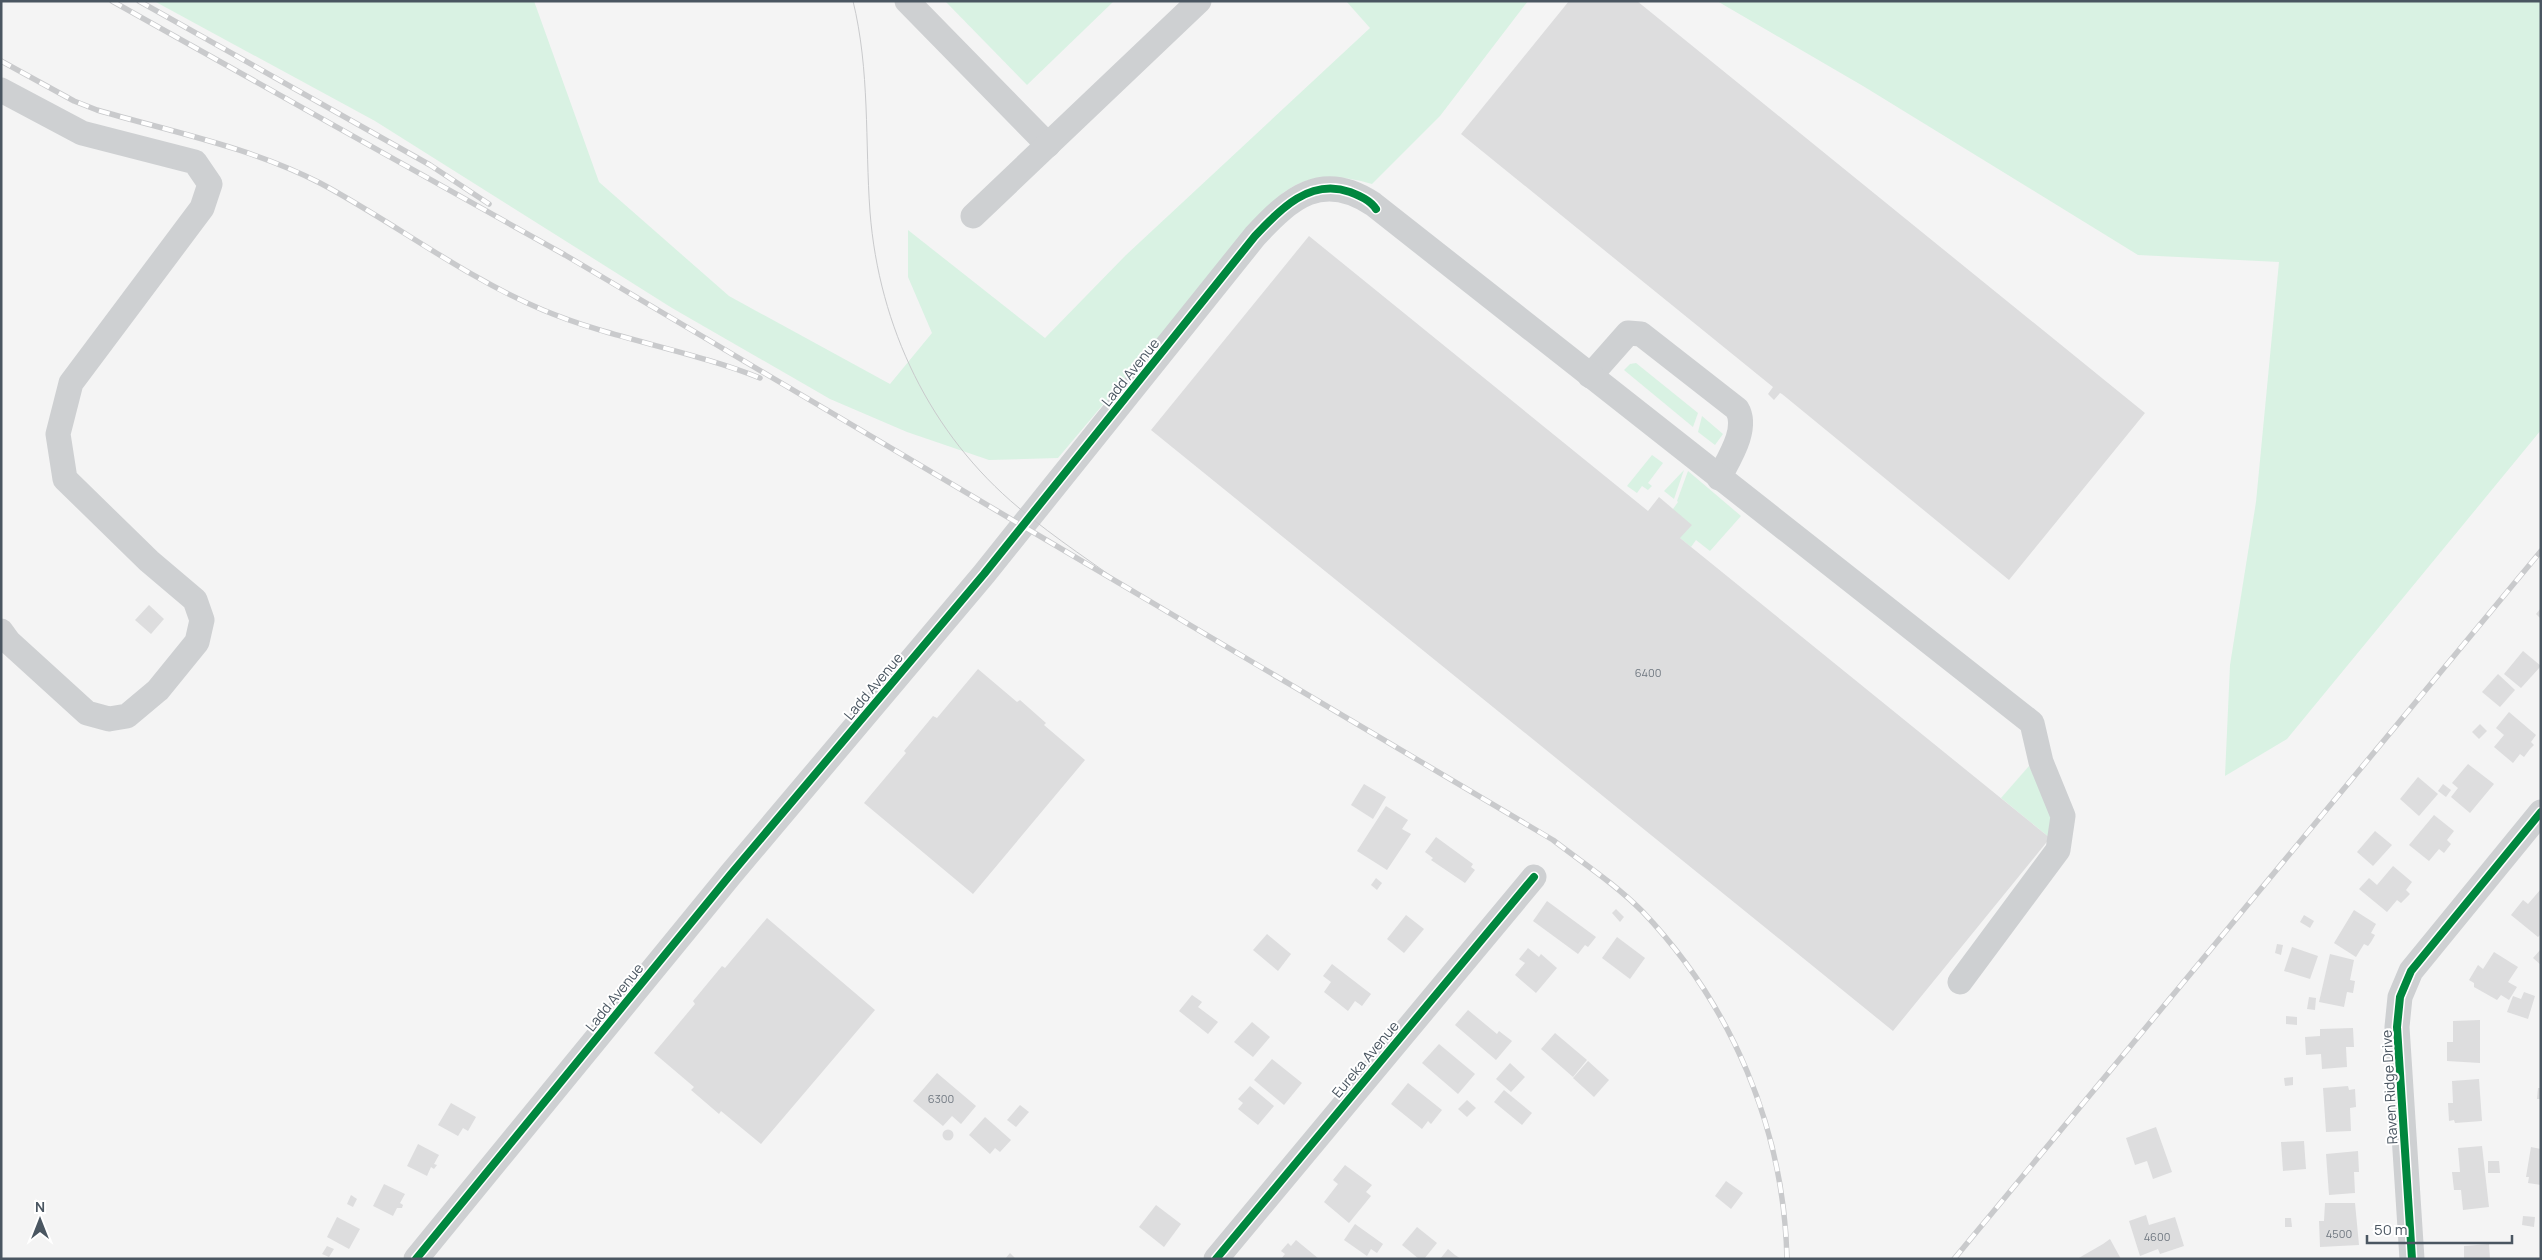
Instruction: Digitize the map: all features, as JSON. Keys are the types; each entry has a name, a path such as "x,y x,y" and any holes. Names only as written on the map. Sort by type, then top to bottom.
{"street":[{"path":"907,1 1048,145"},
{"path":"973,216 1199,1"},
{"path":"1,90 82,133 195,162 210,184 202,208 72,383 58,434 65,479 149,561 195,600 202,620 197,642 158,690 127,716 109,719 87,713 9,642 1,631"},
{"name":"Ladd Avenue","path":"416,1259 731,874 984,574 1267,223 1279,210 1300,196 1329,189 1344,190 1361,196 2032,723 2041,762 2063,816 2058,850 1960,982"},
{"path":"1590,376 1628,333 1641,334 1738,409 1742,420 1736,441 1720,478"},
{"name":"Raven Ridge Drive","path":"2412,1259 2397,1027 2402,990 2419,959 2541,812"},
{"name":"Eureka Avenue","path":"1216,1259 1534,877"}],"green space":[{"path":"154,1 534,1 599,182 729,296 890,384 932,333 908,277 908,230 1045,338 1126,255 1370,28 1346,1 1528,1 1440,116 1372,184 1346,178 1322,178 1299,183 1277,198 1058,458 989,460 907,432 830,399 672,308 375,121"},
{"path":"945,1 1114,1 1027,85"},
{"path":"1717,1 2541,1 2541,430 2287,739 2225,776 2230,665 2256,502 2279,262 2138,255 1863,86"},
{"path":"1636,363 1698,413 1693,427 1624,370 1630,364"},
{"path":"1702,416 1723,434 1715,445 1698,432"},
{"path":"1652,455 1663,463 1648,483 1652,486 1648,490 1642,486 1637,493 1627,486"},
{"path":"1684,470 1674,499 1664,491"},
{"path":"1688,471 1741,516 1710,551 1696,540 1691,547 1680,538 1673,509 1678,502"},
{"path":"2029,766 2052,812 2050,838 2001,798"}],"building":[{"path":"1569,1 1637,1 2145,413 2009,580 1782,394 1780,393 1774,400 1768,394 1773,387 1461,134"},
{"path":"1309,236 1648,511 1659,497 1692,525 1680,538 2050,838 1893,1031 1151,430"},
{"path":"149,605 164,619 151,634 135,620"},
{"path":"2541,608 2541,619 2536,614"},
{"path":"2523,651 2541,666 2521,688 2504,674"},
{"path":"978,669 1017,702 1020,700 1046,723 1044,725 1085,760 973,894 864,803 906,753 904,751 933,716 937,718"},
{"path":"2498,674 2515,690 2500,707 2482,692"},
{"path":"2509,712 2536,735 2531,742 2534,745 2524,757 2520,754 2513,763 2494,747 2504,735 2496,728"},
{"path":"2480,724 2487,731 2479,739 2472,732"},
{"path":"2468,764 2494,784 2470,813 2451,797 2458,788 2452,783"},
{"path":"2418,777 2438,794 2419,816 2400,799"},
{"path":"1364,784 1386,797 1373,819 1351,805"},
{"path":"2443,784 2451,790 2446,797 2438,791"},
{"path":"1386,806 1408,820 1402,829 1411,834 1387,870 1357,851"},
{"path":"2434,815 2454,831 2447,840 2451,844 2444,853 2439,849 2429,861 2409,845"},
{"path":"2375,831 2392,845 2373,866 2357,852"},
{"path":"1436,837 1473,864 1471,867 1475,870 1465,883 1431,860 1433,858 1425,852"},
{"path":"2393,866 2412,882 2406,890 2410,894 2401,903 2397,900 2387,912 2359,889 2369,878 2377,885"},
{"path":"1376,878 1382,883 1377,890 1371,885"},
{"path":"2541,889 2541,934 2538,937 2511,915 2523,900 2528,904"},
{"path":"1547,901 1596,937 1588,947 1585,945 1578,954 1533,921"},
{"path":"1616,909 1624,917 1620,922 1612,913"},
{"path":"2354,910 2376,924 2371,933 2375,935 2371,942 2368,946 2364,944 2356,957 2334,943"},
{"path":"1406,915 1424,929 1404,953 1387,939"},
{"path":"2304,915 2314,921 2310,928 2300,922"},
{"path":"767,918 875,1010 761,1144 721,1111 719,1114 691,1090 694,1087 654,1053 695,1004 693,1001 722,966 725,968"},
{"path":"1267,934 1291,954 1278,971 1253,950"},
{"path":"1617,937 1645,958 1630,979 1602,958"},
{"path":"2277,944 2283,945 2281,955 2275,953"},
{"path":"2292,947 2318,956 2310,979 2284,971"},
{"path":"1528,948 1539,957 1541,954 1557,968 1536,993 1515,975 1525,963 1519,959"},
{"path":"2541,949 2541,965 2533,958"},
{"path":"2494,952 2518,967 2508,982 2517,987 2509,1000 2501,995 2497,1000 2474,987 2474,983 2469,980 2478,965 2483,969"},
{"path":"2330,954 2354,960 2350,980 2355,981 2353,993 2347,992 2344,1007 2319,1002"},
{"path":"1332,964 1371,994 1362,1006 1355,1001 1348,1011 1324,992 1331,982 1323,976"},
{"path":"2524,992 2535,996 2528,1019 2507,1012 2513,996 2521,999"},
{"path":"1192,995 1202,1002 1198,1007 1218,1022 1208,1034 1179,1011"},
{"path":"2309,997 2316,998 2315,1010 2307,1009"},
{"path":"1468,1010 1497,1034 1499,1031 1512,1041 1496,1060 1455,1025"},
{"path":"2286,1016 2297,1017 2297,1025 2286,1024"},
{"path":"2480,1020 2480,1063 2447,1061 2447,1042 2453,1042 2453,1021"},
{"path":"1252,1022 1270,1037 1253,1057 1234,1042"},
{"path":"2353,1028 2354,1047 2346,1047 2347,1067 2322,1069 2321,1054 2306,1055 2305,1037 2320,1036 2320,1029"},
{"path":"1555,1033 1587,1060 1573,1077 1541,1049"},
{"path":"1439,1044 1475,1074 1458,1094 1422,1063"},
{"path":"1272,1059 1302,1083 1284,1105 1254,1080"},
{"path":"1588,1061 1609,1080 1594,1097 1573,1078"},
{"path":"1510,1063 1525,1077 1511,1092 1496,1079"},
{"path":"937,1073 976,1106 961,1124 952,1116 943,1126 913,1101"},
{"path":"2293,1077 2293,1085 2285,1086 2284,1078"},
{"path":"2479,1079 2482,1121 2455,1123 2454,1120 2449,1121 2448,1103 2453,1103 2452,1081"},
{"path":"1408,1083 1442,1110 1431,1124 1428,1121 1422,1129 1391,1104"},
{"path":"1250,1086 1274,1106 1258,1125 1238,1109 1243,1103 1238,1099"},
{"path":"2348,1086 2349,1090 2355,1089 2356,1107 2350,1108 2351,1131 2326,1132 2323,1088"},
{"path":"2538,1088 2541,1088 2541,1099 2537,1099"},
{"path":"1504,1090 1532,1113 1522,1125 1494,1102"},
{"path":"1467,1100 1476,1108 1467,1117 1458,1109"},
{"path":"451,1103 476,1117 468,1131 463,1128 458,1136 438,1125"},
{"path":"1020,1105 1029,1112 1016,1127 1007,1120"},
{"path":"985,1117 1011,1140 1000,1152 995,1148 990,1154 969,1135"},
{"path":"2156,1127 2172,1172 2153,1179 2147,1161 2135,1165 2126,1138"},
{"path":"948,1129 954,1135 948,1141 942,1135"},
{"path":"2304,1141 2306,1169 2283,1171 2281,1142"},
{"path":"418,1144 439,1155 434,1164 437,1165 434,1169 431,1167 427,1176 407,1166"},
{"path":"2482,1146 2489,1207 2463,1210 2461,1190 2454,1190 2452,1172 2460,1172 2458,1148"},
{"path":"2531,1147 2541,1149 2541,1185 2528,1183 2529,1177 2526,1177"},
{"path":"2358,1151 2359,1172 2354,1172 2355,1193 2329,1195 2326,1154"},
{"path":"2488,1161 2499,1161 2500,1173 2488,1173"},
{"path":"1345,1165 1372,1185 1366,1192 1371,1196 1349,1223 1324,1202 1338,1184 1333,1180"},
{"path":"1726,1181 1743,1193 1731,1209 1715,1196"},
{"path":"384,1184 405,1194 400,1203 403,1205 402,1208 397,1208 393,1216 373,1206"},
{"path":"351,1195 357,1199 353,1207 347,1204"},
{"path":"2325,1203 2355,1203 2359,1245 2320,1247 2319,1221 2324,1221"},
{"path":"1156,1205 1181,1224 1164,1247 1139,1227"},
{"path":"2146,1215 2149,1225 2175,1217 2184,1246 2160,1254 2158,1249 2140,1256 2129,1221"},
{"path":"2523,1216 2535,1217 2534,1227 2522,1225"},
{"path":"337,1217 360,1229 349,1249 327,1237"},
{"path":"2285,1218 2291,1218 2292,1227 2285,1227"},
{"path":"1355,1224 1383,1244 1377,1253 1371,1249 1367,1256 1344,1240"},
{"path":"1417,1227 1437,1243 1424,1259 1419,1259 1402,1245"},
{"path":"2110,1239 2121,1259 2077,1259 2103,1244"},
{"path":"1296,1240 1319,1259 1281,1259 1285,1254 1281,1251 1288,1243 1291,1246"},
{"path":"2489,1244 2490,1259 2464,1259 2464,1246"},
{"path":"327,1246 334,1249 329,1257 322,1254"},
{"path":"1448,1249 1455,1255 1461,1259 1440,1259"},
{"path":"1010,1253 1016,1259 1005,1259"}],"tram line":[{"path":"853,1 865,80 870,212 875,255 898,337 914,375 935,412 959,447 987,479 1033,519 1135,593"}],"railway":[{"path":"112,1 565,255 1553,840 1599,874 1642,911 1674,948 1702,987 1727,1028 1747,1072 1764,1117 1776,1163 1784,1211 1787,1259"},
{"path":"139,1 430,165 489,204"},
{"path":"1,61 74,101 97,110 210,141 293,170 348,199 485,282 543,310 596,329 733,368 760,378"},
{"path":"1954,1259 2541,551"}],"cycle path":[{"path":"416,1259 731,874 984,574 1255,236 1285,207 1309,193 1322,189 1350,192 1368,201 1376,209"},
{"path":"2412,1259 2397,1027 2400,997 2411,971 2541,812"},
{"path":"1216,1259 1534,877"}]}
